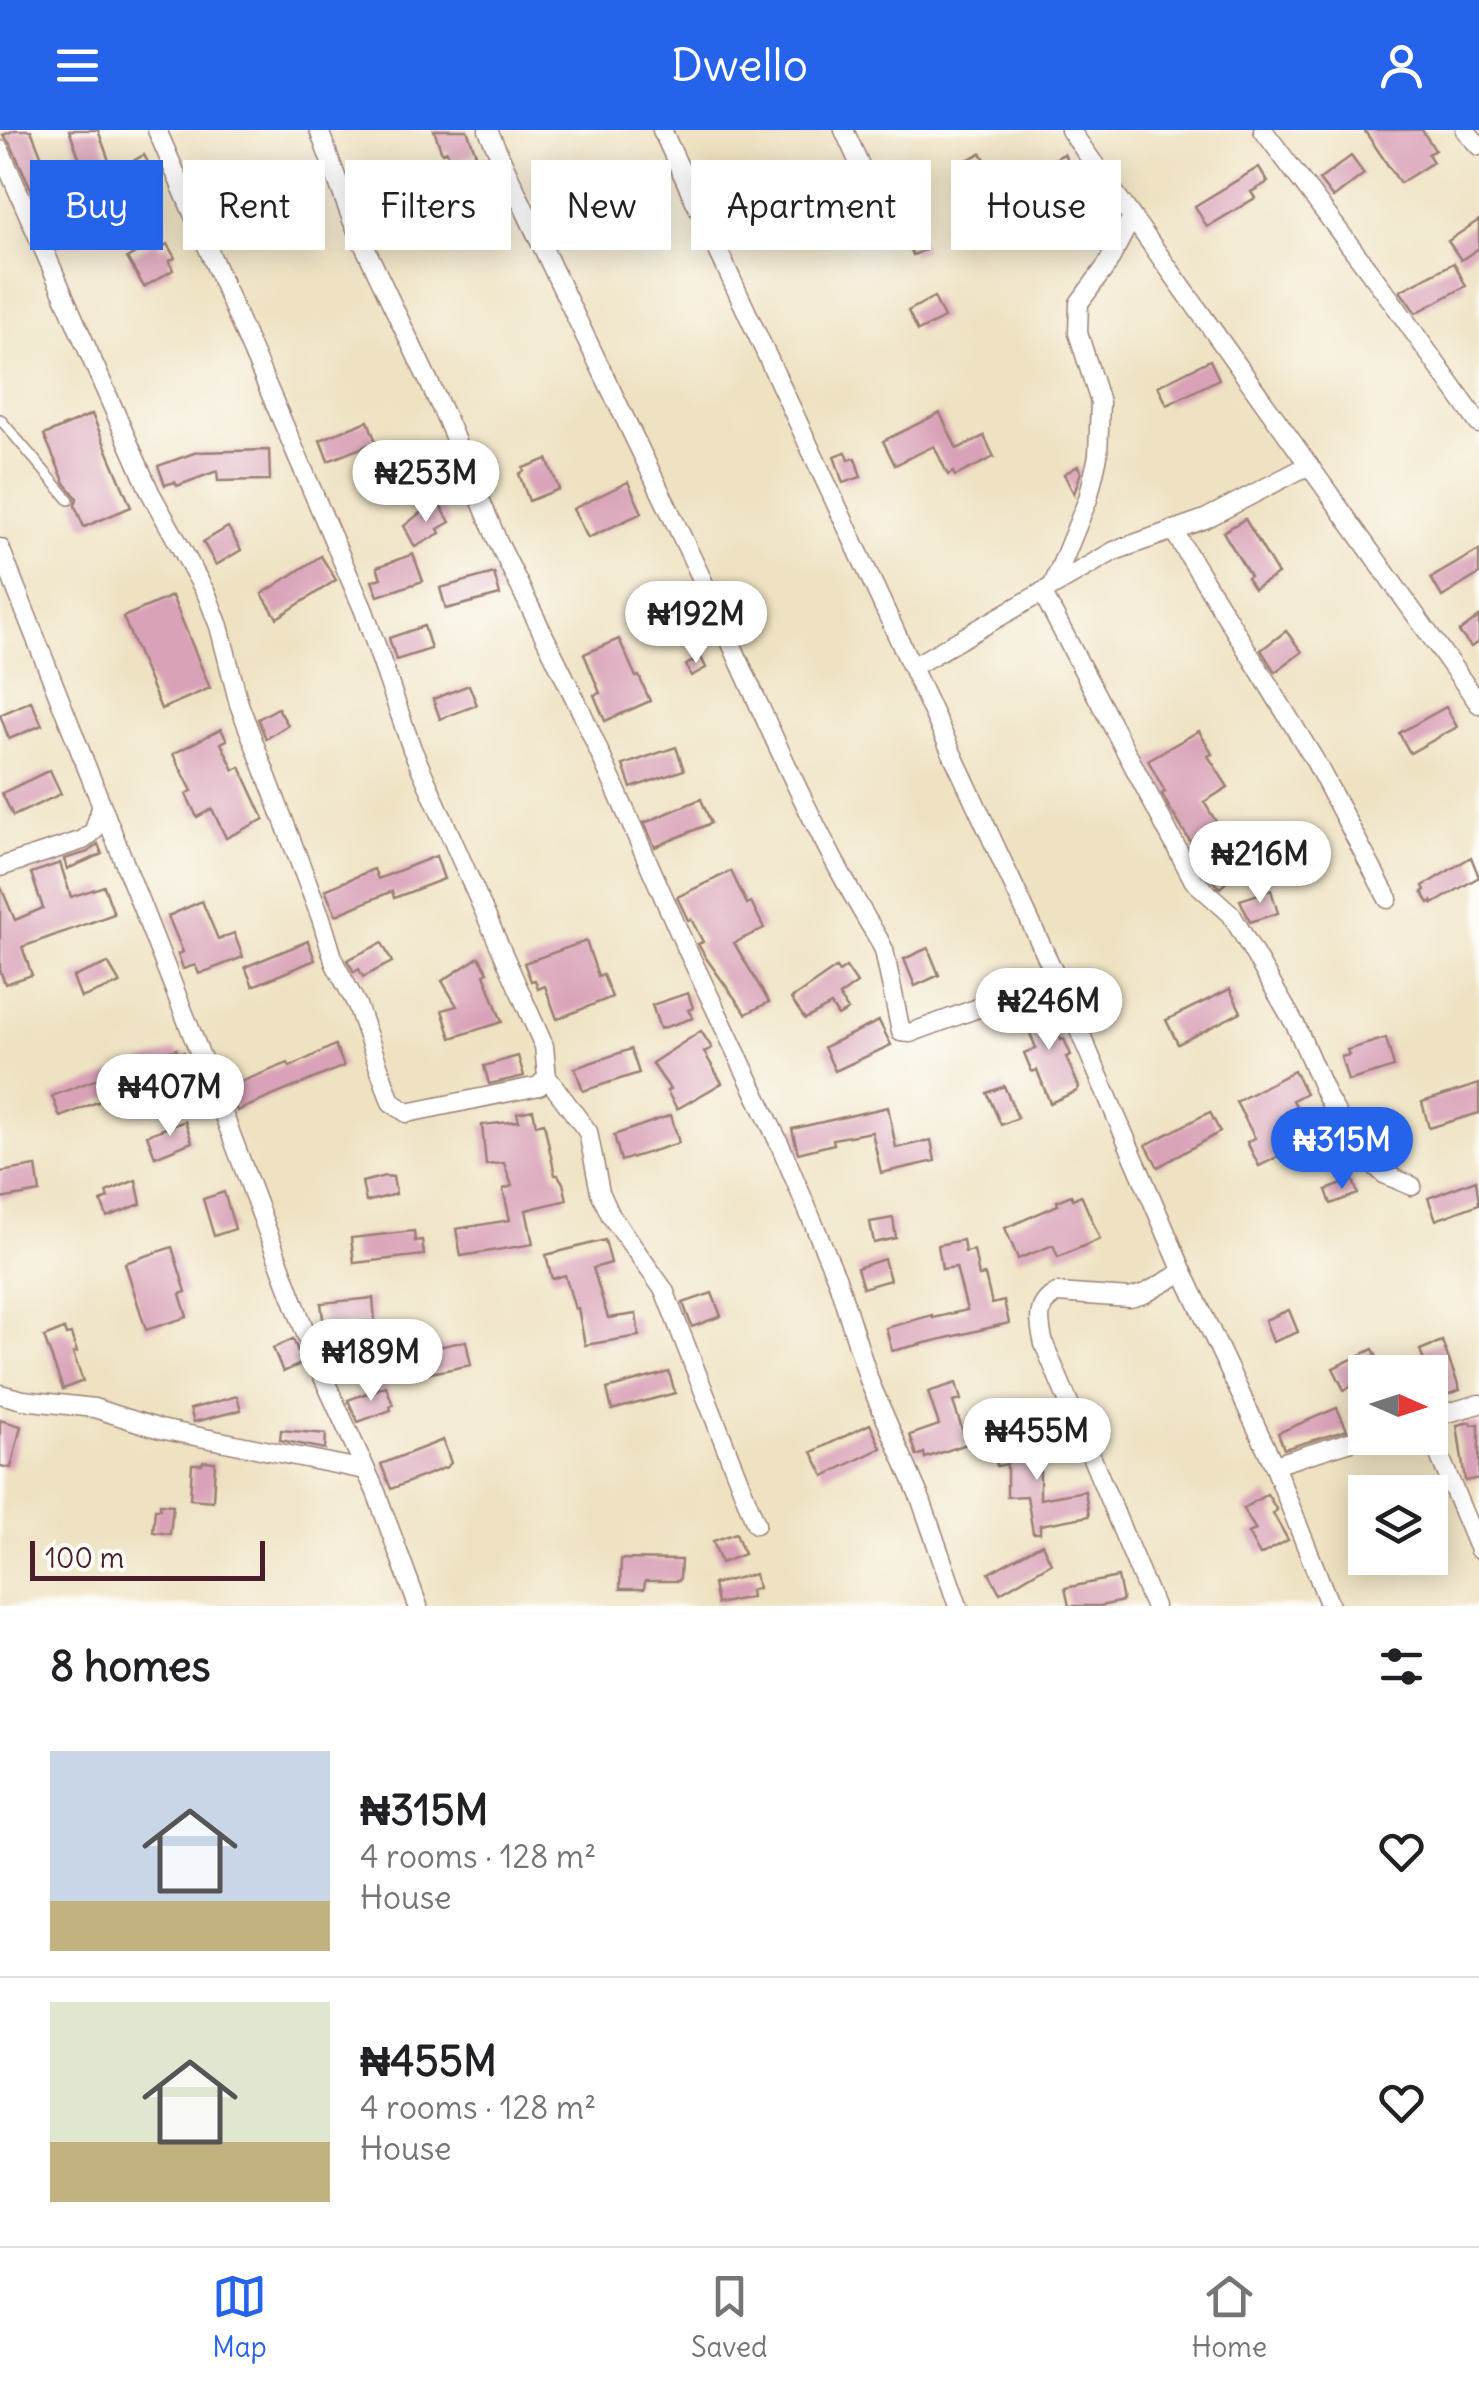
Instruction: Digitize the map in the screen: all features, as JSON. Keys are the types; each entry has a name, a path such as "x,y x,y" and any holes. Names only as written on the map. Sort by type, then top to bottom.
{"street":[{"path":"156,130 364,611 412,750 544,1046 547,1078 588,1132 600,1192 611,1216 664,1290 756,1524"},
{"path":"318,130 352,220 447,420 498,542 582,713 683,941 781,1146 836,1278 870,1382 921,1500 958,1606"},
{"path":"488,130 773,740 818,832 884,950 901,1032 910,1033 1057,979"},
{"path":"662,130 1057,979 1183,1272 1274,1465 1330,1606"},
{"path":"844,130 857,160"},
{"path":"1070,130 1479,704"},
{"path":"1263,130 1392,300 1479,424"},
{"path":"1465,130 1479,146"},
{"path":"0,150 150,492 208,594 239,704 335,964 357,1005 391,1102 407,1113 428,1110 539,1086 547,1078"},
{"path":"1047,589 1088,500 1098,456 1100,402 1078,333 1078,303 1107,265 1131,219"},
{"path":"914,666 1114,551 1205,519 1309,465"},
{"path":"1173,530 1314,760 1388,900"},
{"path":"0,548 318,1366 365,1470 418,1606"},
{"path":"1047,589 1194,881 1231,914 1296,1026 1341,1124 1358,1150 1384,1174 1412,1186"},
{"path":"0,867 82,840 94,831 101,808"},
{"path":"1154,1606 1044,1344 1040,1310 1047,1298 1057,1293 1130,1298 1183,1272"},
{"path":"0,1394 94,1408 160,1429 365,1470"},
{"path":"1448,1413 1479,1404"},
{"path":"1274,1465 1348,1442"},
{"path":"1439,1455 1479,1550"}],"lane":[{"path":"0,419 70,500"}],"building":[{"path":"31,130 43,160 30,160 30,187 11,145 3,135"},
{"path":"69,130 98,130 109,160 80,160"},
{"path":"434,130 467,130 476,154 451,160 447,151 442,153"},
{"path":"1364,130 1422,130 1435,150 1428,154 1433,162 1400,183"},
{"path":"981,153 985,160 966,160"},
{"path":"1351,156 1364,174 1333,198 1319,180"},
{"path":"1259,167 1268,182 1251,192 1255,198 1207,227 1195,206"},
{"path":"1479,220 1479,248 1461,260 1448,241"},
{"path":"167,244 175,258 169,261 173,270 144,287 127,258 140,250 163,250"},
{"path":"1454,263 1466,286 1416,313 1400,291"},
{"path":"934,297 944,318 918,331 908,311"},
{"path":"1210,360 1219,379 1167,405 1158,386"},
{"path":"940,413 957,449 984,436 994,457 955,476 953,472 948,475 934,446 895,465 883,441"},
{"path":"92,414 131,507 84,527 75,506 77,498 65,483 44,435"},
{"path":"368,421 376,442 328,461 320,440"},
{"path":"269,450 270,480 218,481 217,471 177,486 175,482 165,485 158,466 197,452"},
{"path":"846,452 849,460 855,458 861,477 843,483 834,456"},
{"path":"547,459 559,489 529,501 519,474 523,468"},
{"path":"1078,466 1081,472 1074,494 1064,474"},
{"path":"628,482 642,513 588,538 573,509"},
{"path":"440,505 450,522 438,529 440,533 415,547 404,526 425,509 427,513"},
{"path":"1245,519 1278,574 1254,589 1223,532"},
{"path":"228,527 241,550 216,565 203,542"},
{"path":"1479,550 1479,574 1442,597 1431,578"},
{"path":"413,554 423,581 378,596 372,581 381,578 377,567"},
{"path":"321,556 336,580 277,618 262,594"},
{"path":"494,573 500,595 446,609 440,588"},
{"path":"172,596 210,688 161,709 123,617"},
{"path":"1479,617 1479,641 1471,647 1459,632"},
{"path":"424,626 431,649 396,660 389,638"},
{"path":"1286,631 1302,652 1275,672 1261,650"},
{"path":"619,639 650,701 605,721 594,695 600,693 584,654"},
{"path":"701,657 706,668 691,676 686,665"},
{"path":"469,685 477,705 440,719 433,699"},
{"path":"31,701 42,725 9,739 0,715"},
{"path":"1446,707 1457,727 1410,753 1399,733"},
{"path":"278,708 288,725 266,739 258,719"},
{"path":"221,729 227,740 221,743 234,770 240,767 264,819 226,838 212,809 197,817 186,794 192,791 173,754"},
{"path":"1199,731 1212,754 1208,756 1228,787 1204,802 1227,840 1248,862 1220,888 1206,873 1208,870 1170,809 1148,760"},
{"path":"676,747 684,770 631,788 623,765"},
{"path":"50,770 61,794 13,816 2,793"},
{"path":"701,799 711,823 655,847 644,823"},
{"path":"98,844 102,854 67,869 64,859 88,852"},
{"path":"436,856 444,879 394,898 392,891 336,915 325,890 374,869 378,879"},
{"path":"1471,857 1479,877 1429,903 1423,886"},
{"path":"60,863 71,897 104,886 114,914 22,947 32,975 5,984 0,970 0,885 15,920 43,908 31,873"},
{"path":"731,871 764,928 734,943 769,1002 746,1014 706,958 698,944 703,942 677,897"},
{"path":"1271,890 1278,913 1250,922 1240,900"},
{"path":"202,901 218,939 234,933 243,957 199,974 195,965 183,969 178,954 183,952 168,916"},
{"path":"308,941 315,960 253,986 245,967"},
{"path":"586,941 598,976 603,975 612,997 557,1019 545,986 538,989 524,963"},
{"path":"382,943 392,962 363,977 359,969 354,972 347,960"},
{"path":"928,948 939,975 915,986 904,959"},
{"path":"479,957 488,972 484,974 502,1022 451,1038 442,1010 457,1006 442,981"},
{"path":"108,963 120,983 81,998 73,977"},
{"path":"846,967 857,983 839,996 848,1010 838,1016 831,1005 805,1019 791,999 836,968 839,972"},
{"path":"1230,989 1241,1012 1178,1044 1166,1020"},
{"path":"688,993 693,1008 688,1010 693,1018 660,1029 652,1005"},
{"path":"1045,1000 1071,1055 1066,1057 1079,1087 1050,1103 1037,1070 1032,1072 1024,1053 1036,1048 1021,1010"},
{"path":"879,1021 891,1045 835,1071 824,1047"},
{"path":"701,1031 712,1048 704,1052 722,1083 677,1109 667,1091 670,1089 652,1063"},
{"path":"1386,1038 1394,1067 1348,1081 1341,1057 1349,1055 1347,1050"},
{"path":"335,1045 344,1066 237,1111 228,1087 288,1063 290,1067"},
{"path":"176,1049 178,1054 184,1052 189,1067 183,1069 185,1073 127,1090 60,1117 52,1096"},
{"path":"631,1049 639,1073 583,1091 575,1068"},
{"path":"518,1056 524,1076 489,1084 484,1066"},
{"path":"1294,1071 1306,1093 1293,1100 1315,1133 1310,1135 1312,1140 1259,1166 1247,1142 1255,1138 1236,1102"},
{"path":"1479,1084 1479,1113 1429,1128 1422,1102"},
{"path":"1004,1086 1018,1118 1001,1125 987,1093"},
{"path":"888,1107 896,1148 931,1140 935,1161 881,1173 872,1132 833,1139 834,1144 798,1153 792,1129"},
{"path":"533,1110 536,1125 544,1123 555,1175 563,1183 567,1200 526,1210 533,1244 461,1256 456,1229 510,1220 503,1189 512,1186 504,1163 486,1165 482,1125 519,1121 517,1113"},
{"path":"1210,1112 1220,1132 1158,1167 1146,1145"},
{"path":"671,1115 679,1143 621,1161 614,1135"},
{"path":"185,1121 192,1142 155,1157 147,1135"},
{"path":"36,1166 40,1192 0,1199 0,1172"},
{"path":"393,1177 396,1194 366,1202 362,1182"},
{"path":"136,1180 141,1204 107,1217 101,1201 108,1198 106,1192"},
{"path":"1353,1180 1358,1194 1331,1204 1326,1190"},
{"path":"1476,1180 1479,1204 1436,1220 1428,1198"},
{"path":"224,1192 235,1229 214,1236 203,1199"},
{"path":"1071,1195 1073,1199 1081,1195 1100,1239 1058,1257 1053,1245 1018,1259 1005,1228 1058,1205 1057,1201"},
{"path":"893,1218 896,1238 874,1243 870,1222"},
{"path":"414,1231 415,1241 422,1240 424,1255 354,1263 351,1238"},
{"path":"605,1240 611,1263 593,1268 608,1318 636,1314 639,1336 585,1345 578,1308 575,1309 565,1275 552,1279 546,1255"},
{"path":"963,1240 965,1252 974,1250 979,1276 985,1275 992,1304 1004,1301 1009,1323 892,1351 886,1328 967,1310 956,1267 942,1269 938,1245"},
{"path":"172,1247 186,1292 180,1294 187,1317 146,1330 125,1263"},
{"path":"884,1259 890,1280 863,1288 857,1268"},
{"path":"712,1293 721,1316 692,1327 683,1303"},
{"path":"373,1298 375,1321 324,1326 321,1303"},
{"path":"1289,1310 1298,1332 1273,1342 1265,1320"},
{"path":"64,1329 66,1335 71,1334 83,1381 63,1389 44,1337"},
{"path":"293,1339 303,1363 283,1372 273,1348"},
{"path":"466,1341 471,1365 411,1377 406,1354"},
{"path":"1442,1341 1447,1355 1422,1355 1420,1350"},
{"path":"1448,1357 1460,1390 1448,1394"},
{"path":"1348,1361 1348,1388 1344,1390 1333,1368"},
{"path":"669,1372 675,1393 612,1410 607,1389"},
{"path":"956,1383 961,1400 953,1402 967,1444 925,1458 924,1453 917,1456 910,1435 939,1425 928,1392"},
{"path":"386,1386 391,1410 358,1422 348,1400"},
{"path":"237,1396 241,1410 194,1422 190,1409"},
{"path":"1337,1408 1347,1430 1284,1449 1278,1433"},
{"path":"0,1420 21,1426 11,1468 0,1466"},
{"path":"870,1424 881,1448 824,1476 812,1452"},
{"path":"1479,1424 1479,1478 1465,1481 1457,1425"},
{"path":"281,1430 326,1434 325,1449 280,1440"},
{"path":"1047,1436 1051,1457 1040,1459 1040,1499 1085,1491 1089,1516 1040,1525 1040,1533 1033,1533 1027,1496 1007,1497 1007,1464 997,1466 993,1446"},
{"path":"443,1440 451,1463 447,1467 391,1489 381,1464"},
{"path":"215,1462 213,1501 190,1499 192,1464"},
{"path":"1267,1494 1288,1540 1260,1555 1248,1533 1256,1530 1243,1509"},
{"path":"160,1504 173,1505 170,1534 153,1532 155,1509 160,1509"},
{"path":"736,1533 744,1554 721,1563 713,1541"},
{"path":"1042,1544 1051,1563 1000,1593 989,1573"},
{"path":"621,1559 681,1560 679,1581 645,1581 644,1589 620,1589"},
{"path":"755,1574 758,1588 750,1590 751,1597 717,1604 713,1584"},
{"path":"1118,1577 1123,1601 1069,1606 1065,1588"}]}
